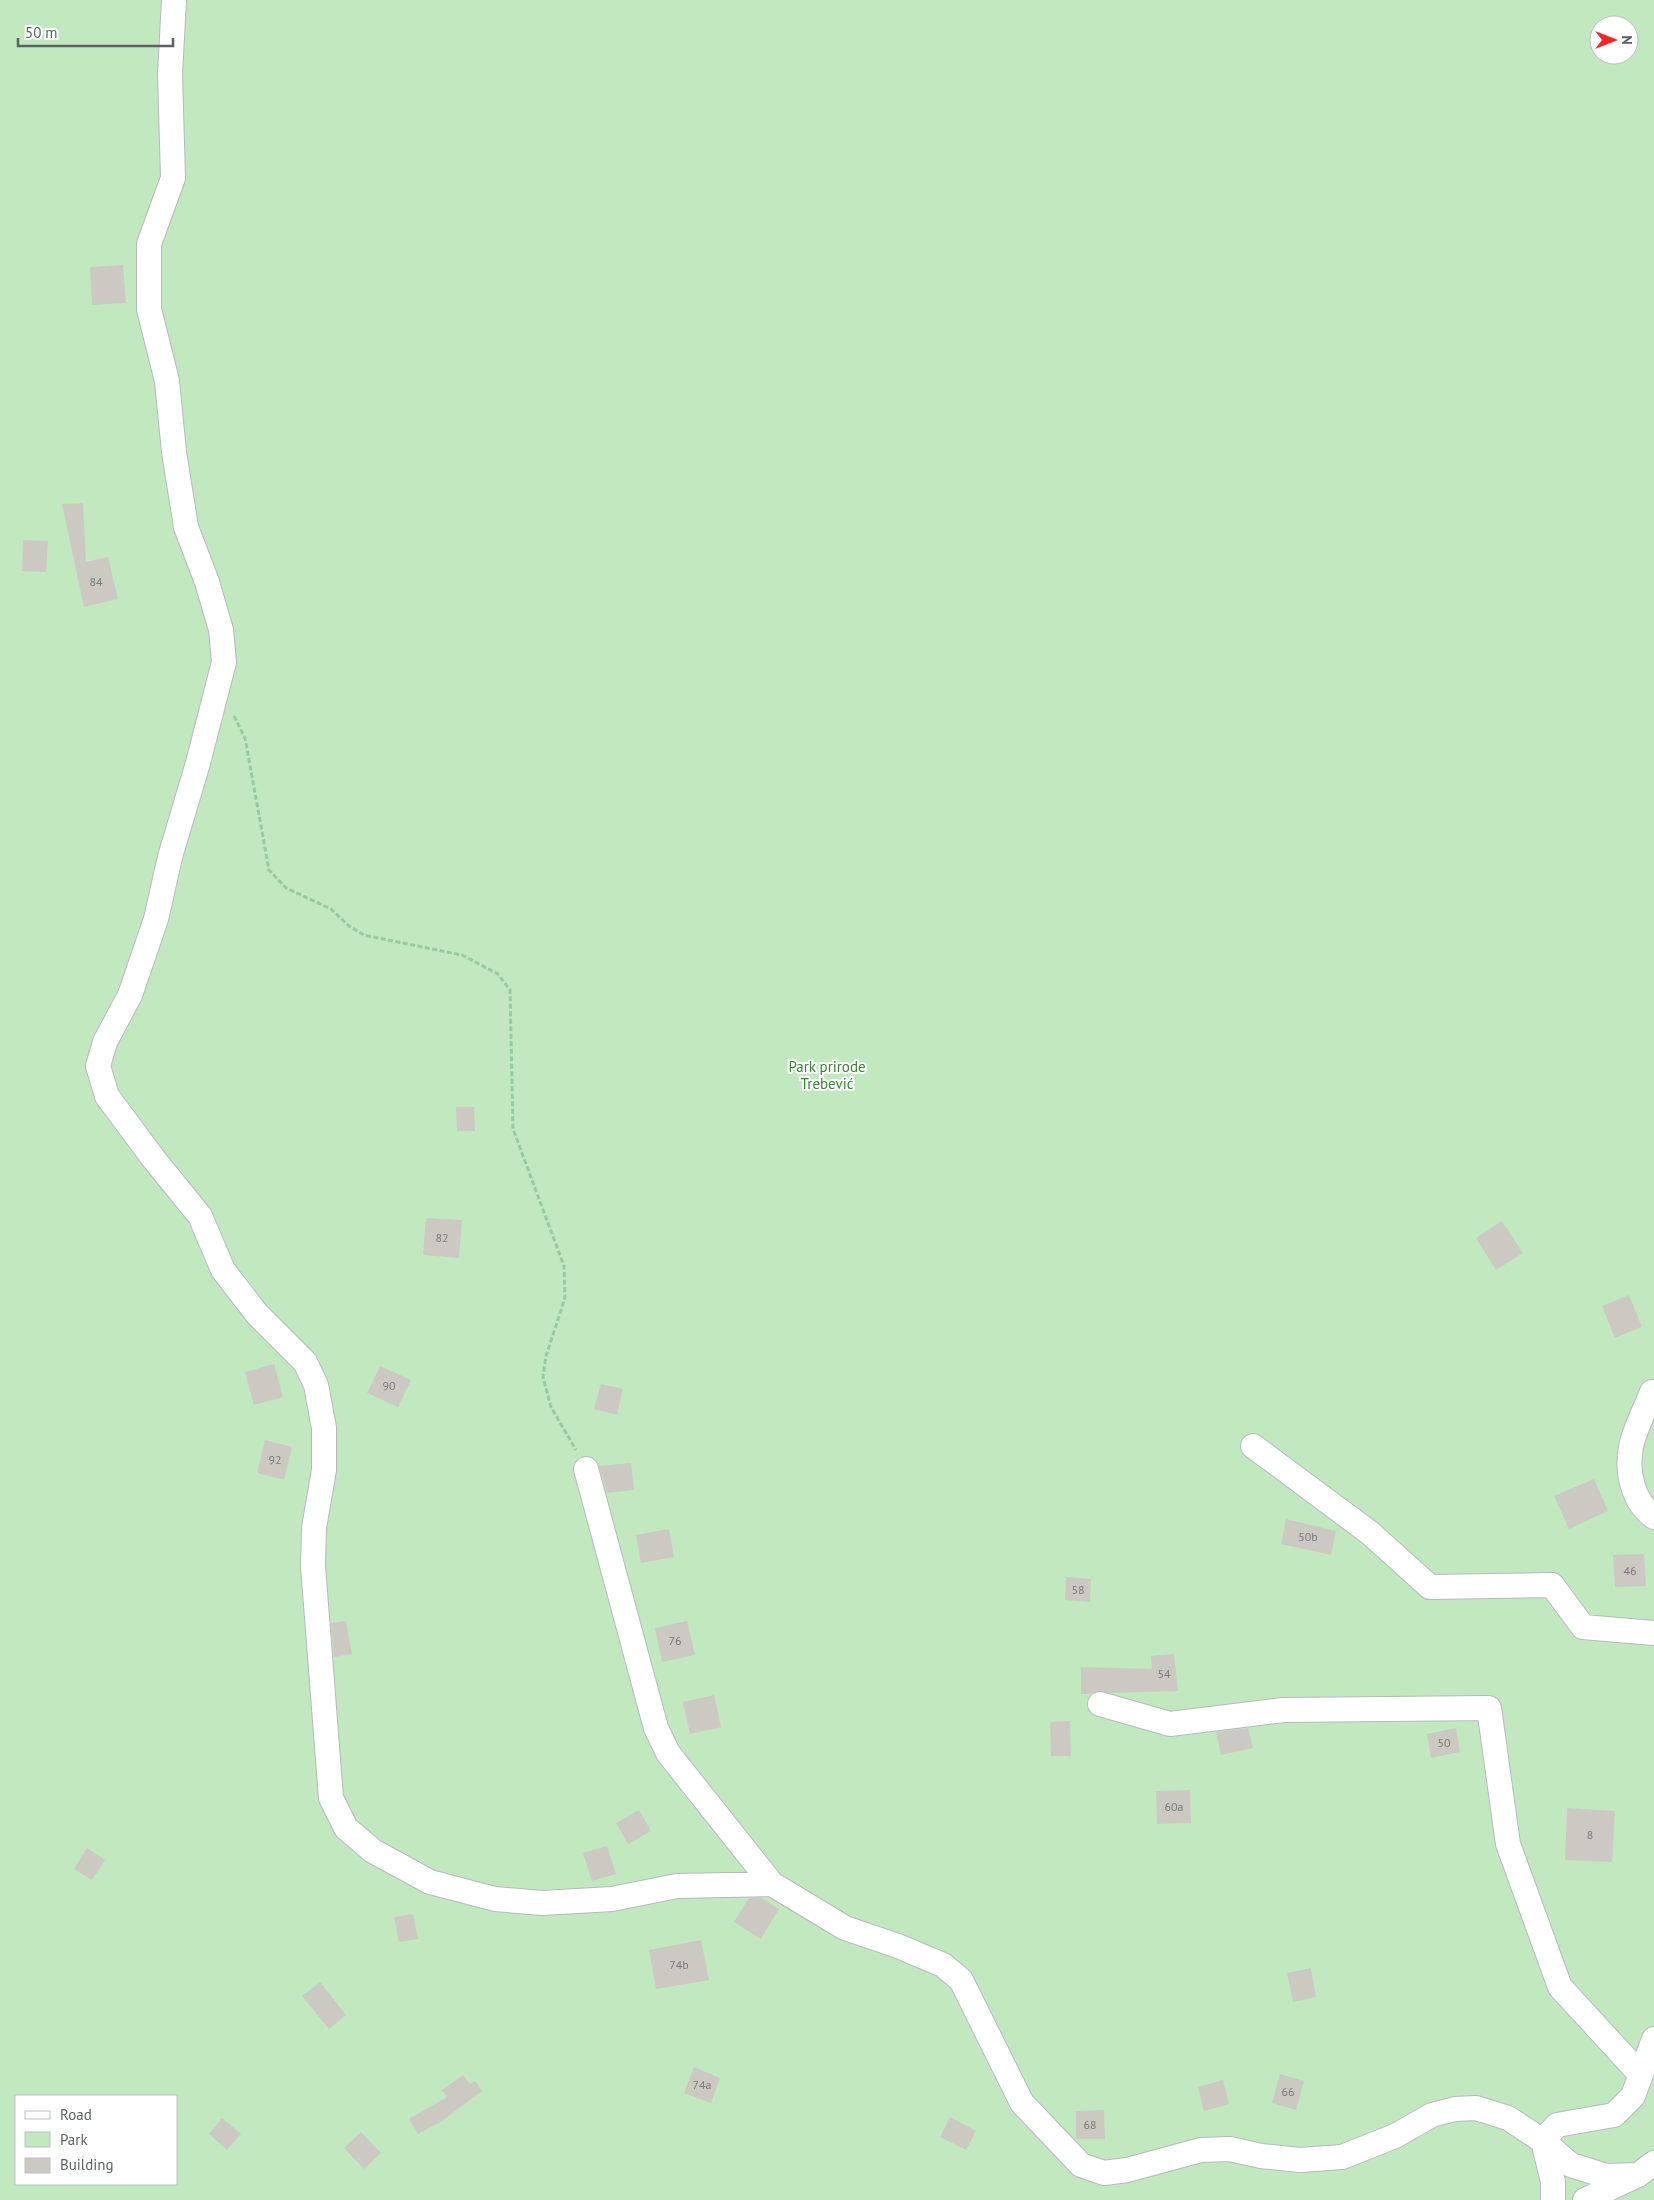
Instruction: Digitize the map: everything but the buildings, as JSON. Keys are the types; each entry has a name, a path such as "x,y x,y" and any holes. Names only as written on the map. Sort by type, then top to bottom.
{"street":[{"path":"174,0 170,74 173,178 149,244 149,309 167,381 174,452 186,527 207,582 221,630 224,662 217,694 170,857 156,919 130,996 105,1042 98,1066 107,1096 153,1158 200,1216 223,1270 257,1314 305,1362 316,1385 324,1428 324,1470 314,1528 313,1566 331,1798 346,1828 373,1851 430,1882 495,1899 542,1903 602,1900 677,1886 772,1884"},
{"path":"1652,1392 1631,1447 1631,1475 1636,1498 1644,1510 1654,1517"},
{"path":"1252,1446 1370,1533 1430,1587 1552,1585 1583,1627 1654,1633"},
{"path":"586,1469 656,1728 668,1753 772,1884 845,1928 898,1946 943,1965 961,1980 1022,2104 1081,2166 1104,2173 1126,2170 1202,2150 1230,2150 1261,2156 1300,2160 1342,2157 1395,2136 1432,2116 1454,2109 1476,2108 1508,2118 1543,2141 1570,2165 1606,2176 1646,2169"},
{"path":"1100,1704 1170,1724 1283,1710 1489,1708 1508,1844 1560,1987 1641,2076"},
{"path":"1543,2141 1557,2125 1614,2115 1633,2096 1654,2039"},
{"path":"1543,2141 1553,2182 1553,2200"},
{"path":"1585,2200 1646,2169"}],"path":[{"path":"217,694 233,714 245,738 269,870 286,888 331,910 349,926 364,935 462,955 498,974 510,990 513,1129 564,1266 565,1298 546,1356 543,1377 551,1407 586,1469"}],"green space":[{"name":"Park prirode Trebević","path":"0,0 1654,0 1654,2200 0,2200"}]}
